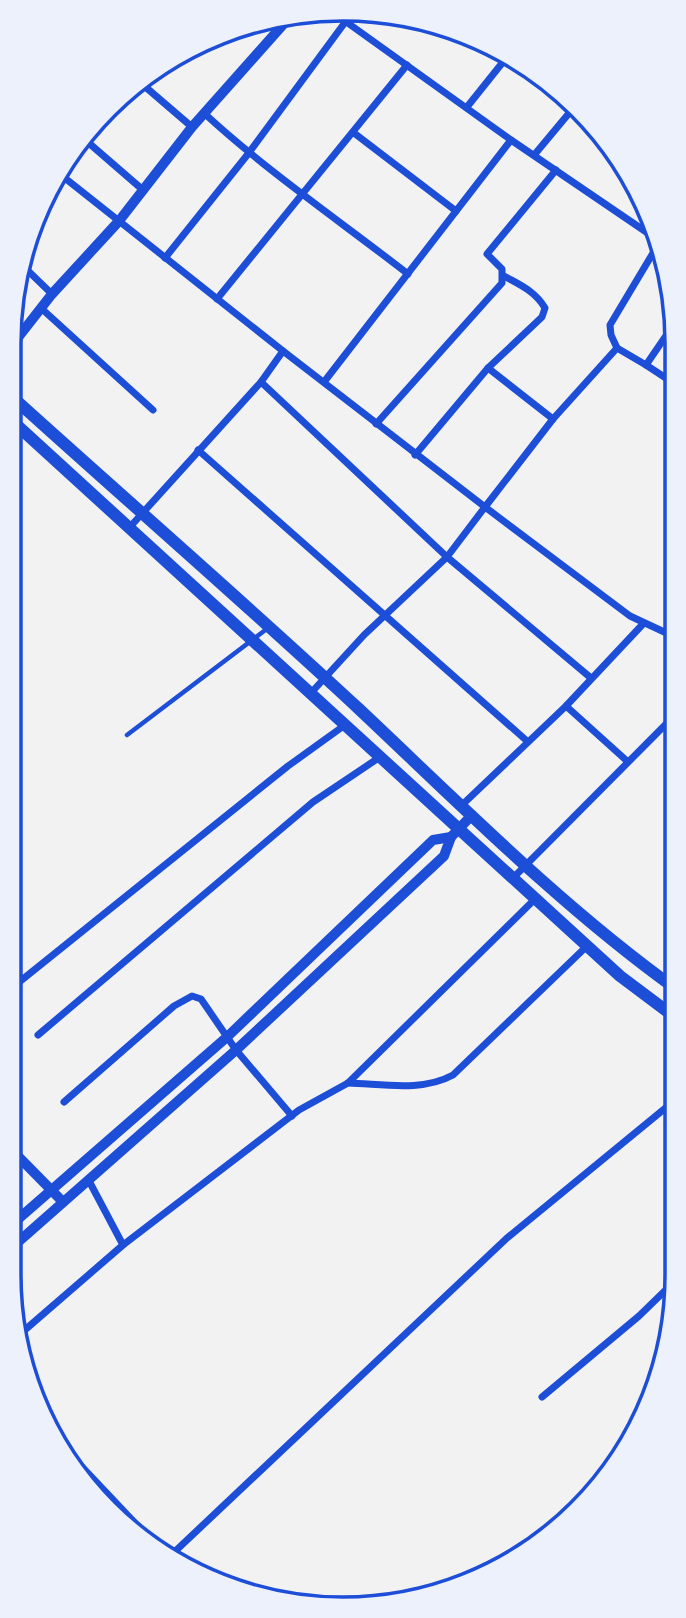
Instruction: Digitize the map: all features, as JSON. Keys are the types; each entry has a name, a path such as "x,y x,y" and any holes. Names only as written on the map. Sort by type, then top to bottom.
{"main road":[{"path":"21,405 325,678 472,815 641,964 665,981"},
{"path":"21,429 380,757 455,832 513,878 620,976 665,1009"}],"street":[{"path":"346,21 511,140 645,231"},
{"path":"165,258 248,154 346,21"},
{"path":"21,334 52,294 119,220 191,127 281,27"},
{"path":"467,107 502,63"},
{"path":"217,299 407,65"},
{"path":"147,88 191,127"},
{"path":"535,154 569,113"},
{"path":"205,114 248,154 304,193 408,274"},
{"path":"354,132 456,211"},
{"path":"324,382 511,140"},
{"path":"90,144 143,190"},
{"path":"415,455 488,368 542,317 545,307 532,291 504,275 487,254 556,170"},
{"path":"66,179 415,455 643,624 665,632"},
{"path":"652,255 644,272 611,318 611,335 617,348 665,377"},
{"path":"29,272 52,294"},
{"path":"376,424 502,283 504,275"},
{"path":"42,309 153,410"},
{"path":"646,365 665,338"},
{"path":"310,694 384,616 447,557 553,419 617,348"},
{"path":"129,528 261,382 283,351"},
{"path":"488,368 553,419"},
{"path":"261,382 447,557 591,678"},
{"path":"198,450 527,741"},
{"path":"462,805 566,706 643,624"},
{"path":"566,706 627,761"},
{"path":"513,878 665,724"},
{"path":"21,981 288,766 345,725"},
{"path":"38,1035 313,802 380,757"},
{"path":"21,1239 236,1051 444,856 455,832 472,815"},
{"path":"21,1216 227,1037 433,840 455,832"},
{"path":"26,1329 123,1245 292,1116 348,1083 535,899"},
{"path":"348,1083 421,1086 437,1084 453,1075 587,946"},
{"path":"64,1102 183,999 192,996 201,999 236,1051 292,1116"},
{"path":"178,1551 508,1238 665,1108"},
{"path":"21,1159 63,1202"},
{"path":"88,1179 123,1245"},
{"path":"542,1397 664,1291"}],"lane":[{"path":"127,736 269,628"}]}
